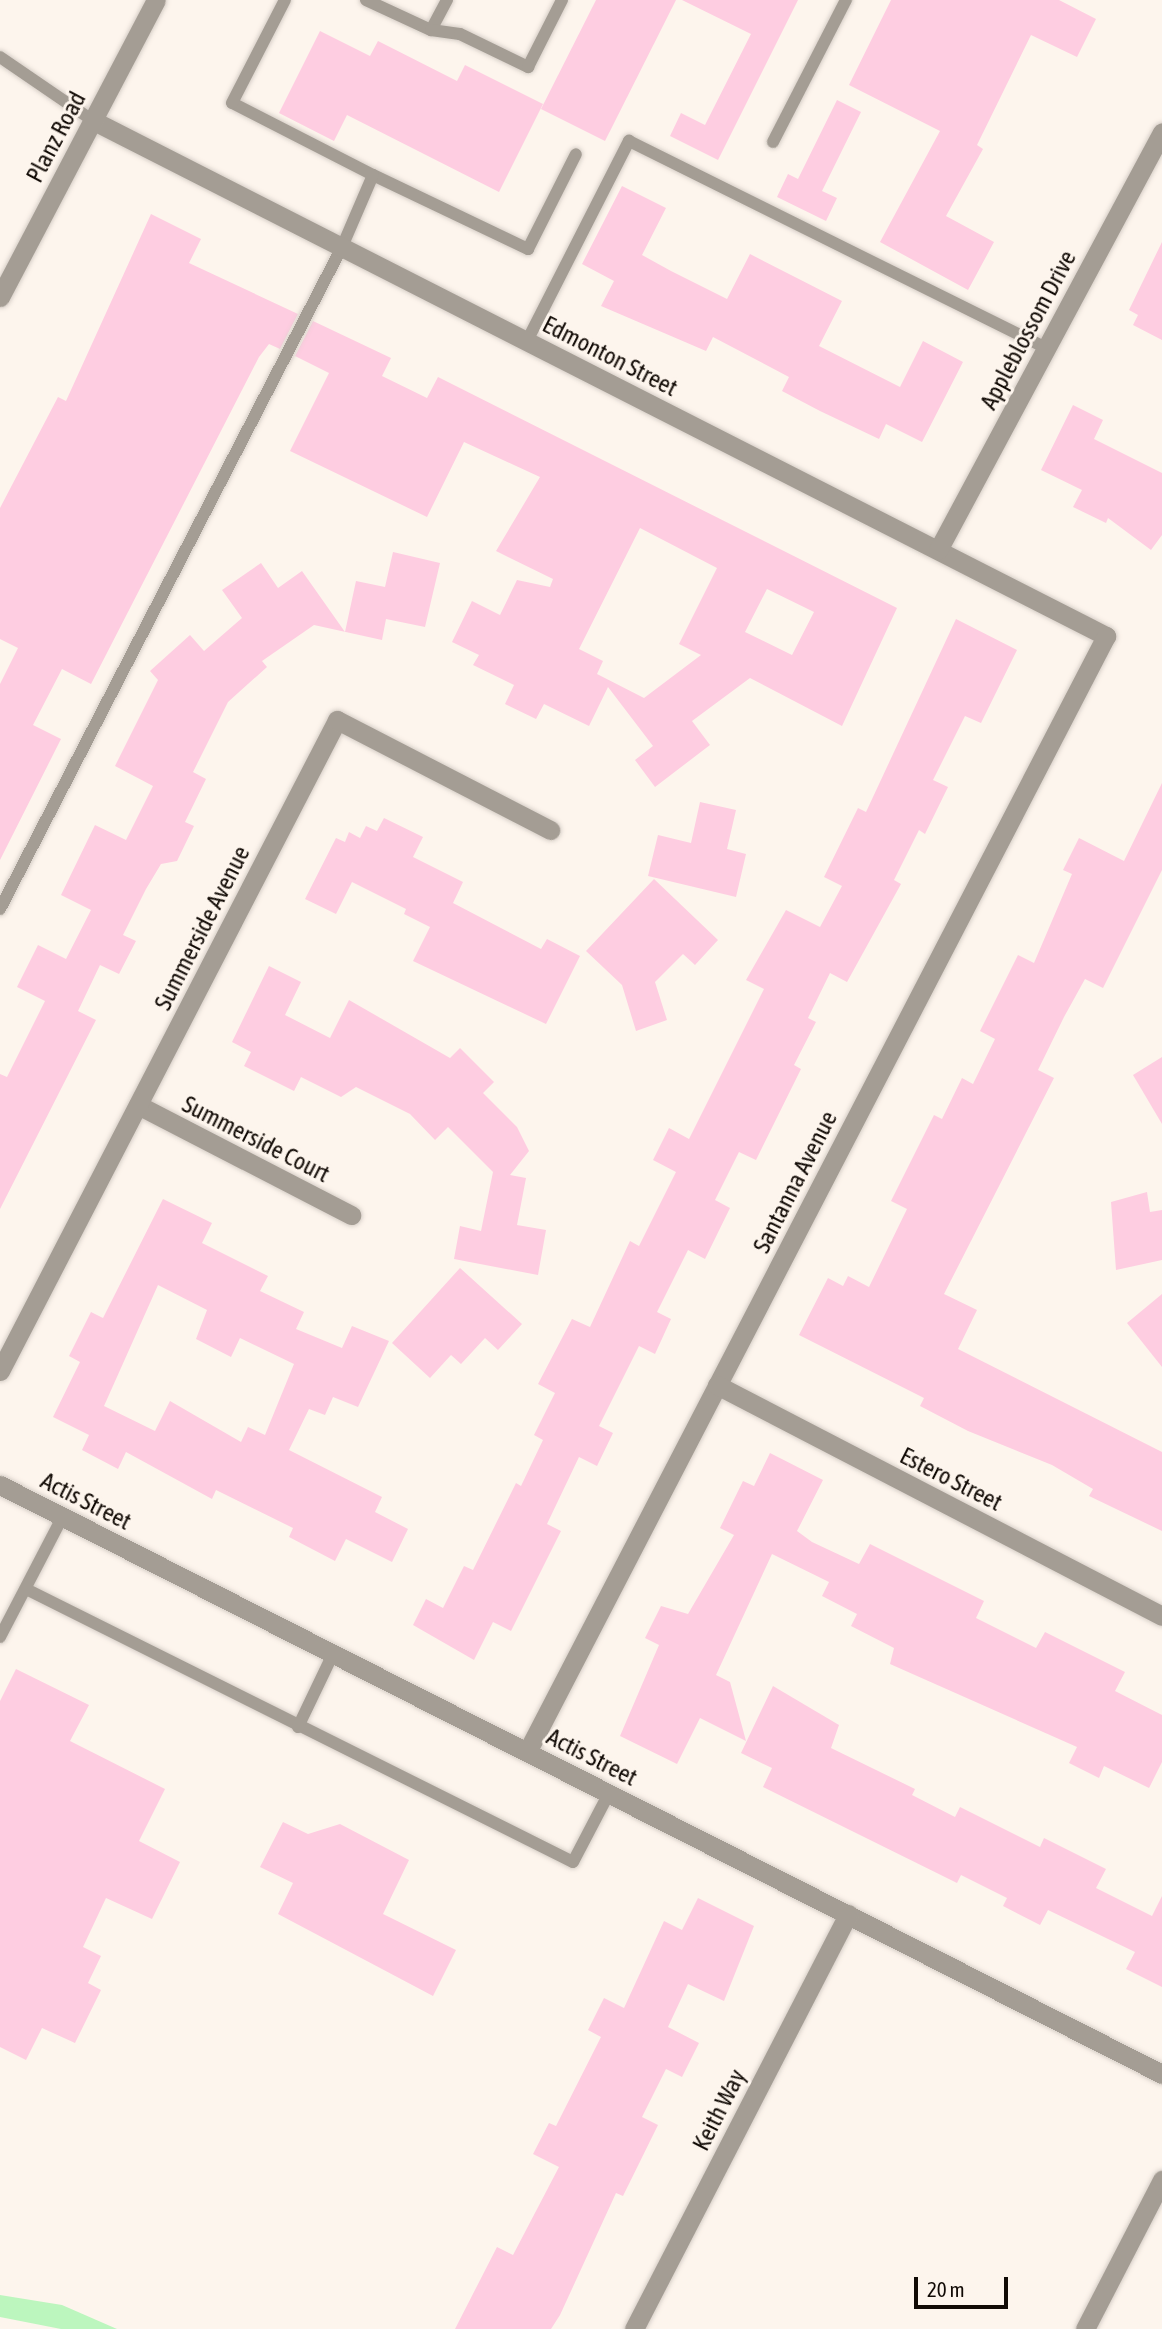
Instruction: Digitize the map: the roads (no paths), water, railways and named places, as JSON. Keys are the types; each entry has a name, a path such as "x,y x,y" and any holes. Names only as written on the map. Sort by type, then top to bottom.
{"street":[{"name":"Planz Road","path":"0,297 156,0"},
{"name":"Edmonton Street","path":"92,120 1106,636"},
{"name":"Appleblossom Drive","path":"938,550 1162,132"},
{"name":"Santanna Avenue","path":"527,1752 1106,636"},
{"name":"Summerside Avenue","path":"0,1371 337,720 550,830"},
{"name":"Summerside Court","path":"138,1105 351,1216"},
{"name":"Estero Street","path":"717,1385 1162,1616"},
{"name":"Actis Street","path":"0,1485 1162,2074"},
{"name":"Keith Way","path":"634,2329 848,1914"},
{"path":"1085,2329 1162,2180"}],"lane":[{"path":"285,0 232,103 528,249 576,154"},
{"path":"366,0 431,30 460,34 527,67 562,0"},
{"path":"431,30 447,0"},
{"path":"773,142 846,0"},
{"path":"0,57 92,120"},
{"path":"527,341 629,141 1046,348"},
{"path":"0,909 342,247 373,174"},
{"path":"0,1637 63,1516"},
{"path":"26,1589 573,1862 609,1793"},
{"path":"298,1727 333,1654"}]}
